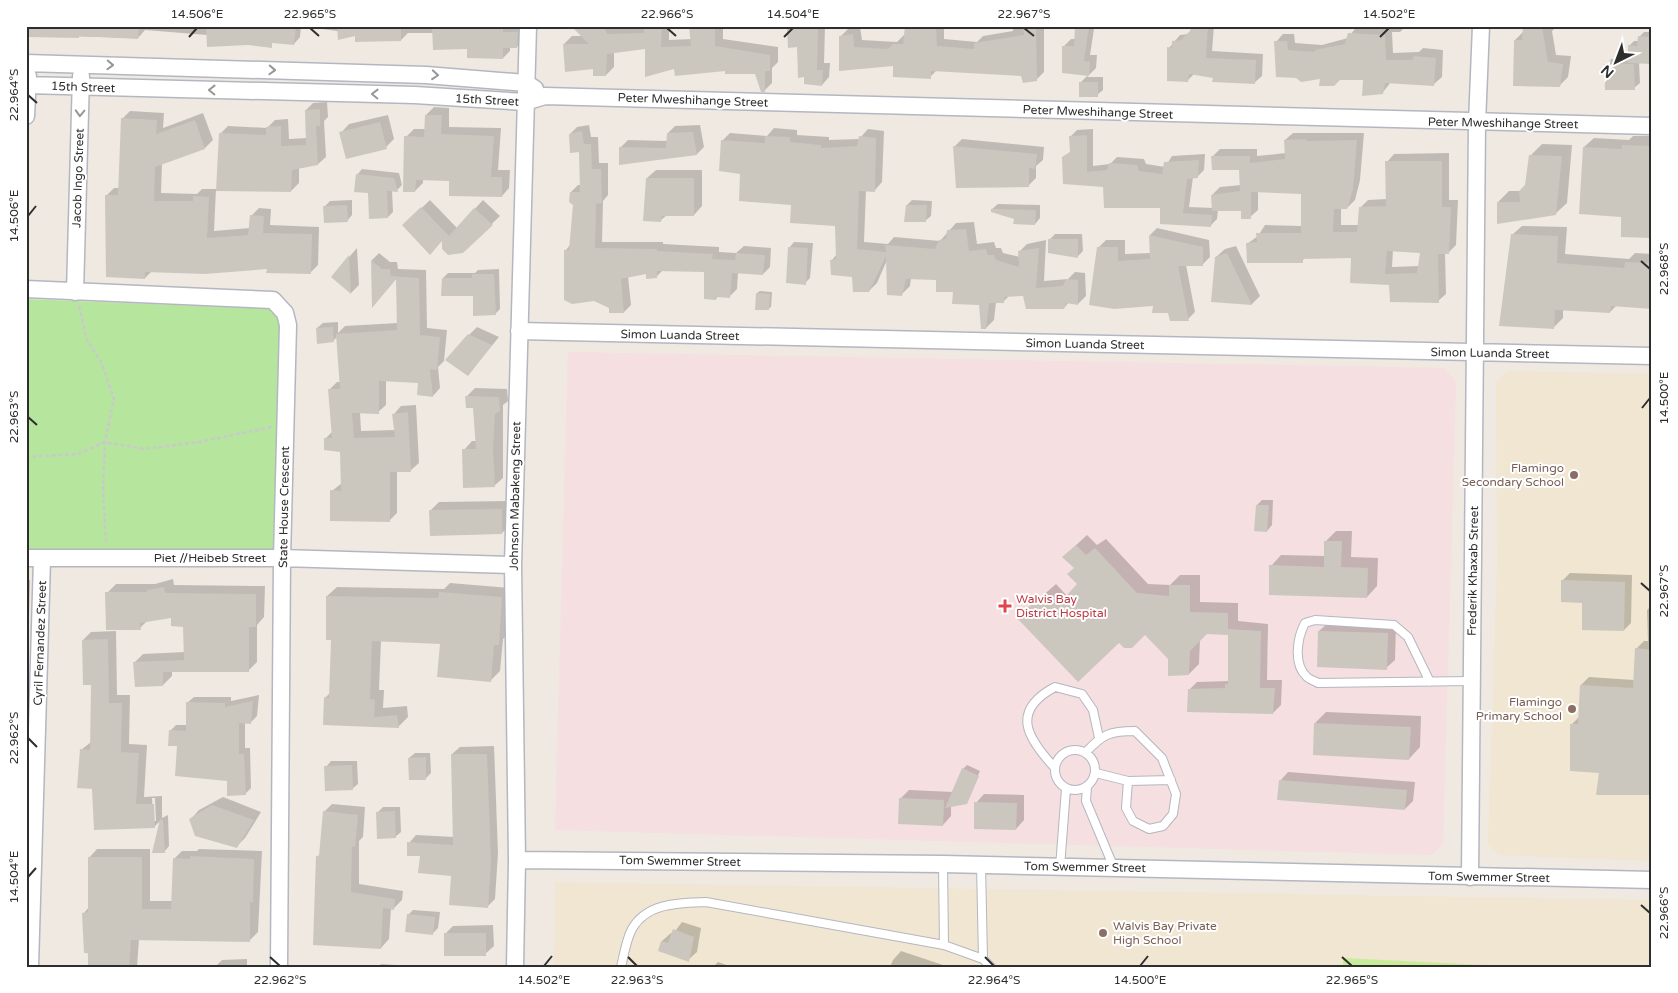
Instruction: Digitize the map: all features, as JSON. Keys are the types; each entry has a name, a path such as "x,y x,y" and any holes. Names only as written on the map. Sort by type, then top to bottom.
{"street":[{"name":"Johnson Mabakeng Street","path":"514,967 517,860 513,565 528,26"},
{"name":"Frederik Khaxab Street","path":"1470,877 1477,123 1481,26"},
{"name":"15th Street","path":"28,63 426,75 526,83 545,96"},
{"path":"26,116 28,63"},
{"name":"Jacob Ingo Street","path":"75,292 82,64"},
{"name":"15th Street","path":"27,85 415,95 525,102 545,96"},
{"name":"Peter Mweshihange Street","path":"545,96 1477,123 1652,126"},
{"name":"State House Crescent","path":"26,289 273,300 285,313 288,325 282,558 279,967"},
{"name":"Simon Luanda Street","path":"519,331 1652,356"},
{"name":"Piet //Heibeb Street","path":"34,559 282,558 513,565"},
{"name":"Cyril Fernandez Street","path":"30,967 34,559"},
{"name":"Tom Swemmer Street","path":"517,860 943,864 1652,880"}],"lane":[{"path":"1430,682 1408,637 1394,624 1315,620 1305,623 1299,634 1298,662 1307,677 1318,683 1430,682 1472,681"},
{"path":"1054,768 1058,758 1066,751 1076,749 1086,752 1095,765 1096,773 1093,781 1087,787 1077,791 1066,789 1059,783 1054,768 1036,748 1028,731 1026,715 1039,695 1055,687 1082,694 1093,710 1099,738"},
{"path":"1086,752 1099,738 1116,731 1135,731 1162,758 1176,794 1173,814 1163,826 1150,829 1133,821 1126,808 1128,781"},
{"path":"1096,773 1128,781 1171,780"},
{"path":"1087,787 1086,801 1114,868"},
{"path":"1060,867 1066,789"},
{"path":"943,864 944,946"},
{"path":"981,865 984,959"},
{"path":"621,967 632,928 645,915 668,903 706,902 944,946 984,959 991,967"}],"path":[{"path":"75,292 87,340 101,362 114,398 105,442 103,489 106,558"},
{"path":"26,457 78,454 105,442 144,449 200,442 286,424"}],"shaded area":[{"name":"Walvis Bay District Hospital","path":"568,352 1444,368 1456,382 1443,844 1432,855 555,830"},
{"name":"Flamingo Primary School","path":"1507,371 1652,374 1652,861 1499,855 1488,844 1497,566 1496,383"},
{"name":"Walvis Bay Private High School","path":"555,882 1652,900 1652,967 554,967"}],"green space":[{"path":"26,299 274,309 282,328 275,551 26,551"},
{"path":"1343,958 1525,967 1343,967"}],"building":[{"path":"26,26 139,26 138,39 79,36 79,38 26,37"},
{"path":"206,26 296,26 294,45 272,43 272,48 248,45 207,47"},
{"path":"337,26 401,26 401,41 355,42 355,36 338,40"},
{"path":"432,26 503,26 503,32 518,32 517,48 503,48 503,59 467,58 467,49 433,50"},
{"path":"571,26 604,26 607,34 644,33 644,26 662,26 661,47 691,46 689,26 715,26 715,46 770,55 770,71 765,71 765,92 761,92 755,74 725,74 725,71 675,76 674,69 645,77 645,49 607,54 606,76 593,76 593,69 565,72 563,44 589,44"},
{"path":"905,26 936,26 937,46 974,49 974,43 1024,35 1023,26 1036,27 1037,81 1023,83 1021,76 931,71 931,79 893,77 893,66 839,71 839,36 853,34 854,47 888,49 893,44 903,44"},
{"path":"1075,26 1089,26 1084,61 1090,62 1089,76 1062,73 1062,46 1074,46"},
{"path":"1191,26 1208,26 1206,58 1256,60 1255,84 1212,82 1213,78 1189,74 1188,82 1167,81 1167,47 1172,48 1172,41 1181,40 1191,30"},
{"path":"1523,26 1542,26 1548,62 1563,64 1560,87 1513,86 1514,40 1522,40"},
{"path":"787,28 818,29 817,70 823,70 822,86 804,84 804,77 798,78 797,47 788,48"},
{"path":"1348,33 1385,35 1386,60 1412,60 1414,56 1436,58 1434,86 1385,83 1383,94 1362,96 1363,80 1340,80 1334,86 1319,86 1320,79 1301,82 1296,78 1276,77 1274,41 1287,41 1288,50 1315,52 1315,50 1345,44"},
{"path":"1638,36 1652,37 1652,64 1628,63 1628,45 1637,46"},
{"path":"1604,64 1634,64 1635,90 1605,90"},
{"path":"1079,82 1098,82 1098,97 1079,97"},
{"path":"320,109 320,126 316,126 318,165 292,170 291,192 216,191 219,133 266,135 266,127 281,126 281,146 306,145 305,110"},
{"path":"425,115 442,115 441,134 494,136 491,177 502,177 502,197 449,196 449,181 416,180 415,192 403,192 404,136 424,137"},
{"path":"121,118 157,120 156,134 195,120 205,149 155,167 154,201 193,201 193,196 209,197 207,238 248,235 250,215 264,216 263,233 312,234 311,274 266,273 267,269 205,274 145,272 145,279 106,277 105,195 118,195"},
{"path":"380,122 387,149 346,159 339,132"},
{"path":"582,131 584,144 591,144 592,169 601,169 602,203 596,204 595,248 657,249 657,251 713,254 712,259 735,260 736,253 765,255 763,275 732,273 730,298 716,297 716,300 704,299 704,272 657,271 657,278 646,279 646,274 621,279 624,313 609,313 609,308 594,301 572,304 564,300 564,250 569,250 573,205 569,202 570,192 580,192 579,152 570,153 569,134"},
{"path":"693,132 697,155 619,165 619,147 666,148 667,133"},
{"path":"1087,135 1087,172 1107,170 1109,163 1137,165 1139,171 1162,174 1164,162 1199,160 1198,178 1187,179 1183,213 1212,215 1211,227 1160,224 1160,208 1104,208 1103,187 1063,184 1062,157 1070,152 1069,136"},
{"path":"765,136 790,137 790,142 821,145 821,148 857,146 859,136 876,138 875,192 859,191 857,249 886,252 885,245 935,249 939,240 946,239 947,230 966,229 969,251 986,249 988,255 994,255 996,260 1019,267 1018,251 1039,248 1036,288 1063,286 1066,279 1078,280 1078,305 1066,303 1064,309 1026,309 1023,296 1004,297 1004,303 989,303 986,329 981,329 979,305 952,304 953,292 936,292 936,280 906,279 902,296 887,295 886,256 869,292 853,292 852,277 831,275 830,260 836,259 835,226 790,223 791,205 739,201 740,174 719,171 721,140 765,143"},
{"path":"1284,140 1357,140 1353,189 1347,209 1334,209 1333,232 1357,232 1359,207 1386,206 1385,161 1442,161 1442,207 1451,207 1449,254 1438,254 1439,303 1390,302 1389,285 1350,283 1351,258 1303,259 1303,263 1247,263 1246,243 1257,242 1256,233 1301,233 1301,194 1251,192 1251,219 1241,219 1241,211 1212,211 1211,195 1240,191 1239,170 1212,170 1211,156 1250,156 1250,163 1285,159","holes":["1387,251 1420,253 1417,273 1385,274"]},
{"path":"1622,145 1652,146 1652,238 1621,237 1621,217 1579,214 1583,147 1622,149"},
{"path":"953,146 1037,154 1035,169 1029,168 1029,187 956,188"},
{"path":"1529,155 1562,156 1556,215 1497,224 1497,202 1520,202 1519,191 1525,185"},
{"path":"356,174 394,178 398,192 387,191 388,218 369,219 368,193 354,192"},
{"path":"646,178 694,178 694,216 662,216 661,222 643,221"},
{"path":"347,205 348,222 324,223 323,206"},
{"path":"906,205 927,205 926,222 904,222"},
{"path":"421,207 449,236 474,208 493,225 463,253 448,255 442,249 442,241 430,255 402,225"},
{"path":"991,209 1036,210 1035,225 1013,224 1014,219 991,212"},
{"path":"1511,234 1558,236 1557,263 1624,268 1625,262 1652,263 1652,309 1611,306 1610,313 1555,310 1554,329 1499,326"},
{"path":"1149,235 1203,247 1203,266 1178,266 1189,321 1170,321 1168,313 1152,313 1153,306 1114,309 1089,305 1097,247 1118,247 1118,261 1150,259"},
{"path":"1048,239 1078,239 1078,258 1048,253"},
{"path":"788,247 808,248 806,285 786,283"},
{"path":"1227,253 1252,305 1211,302 1215,257"},
{"path":"349,255 351,294 331,277"},
{"path":"371,260 382,269 390,269 391,276 419,278 420,335 440,337 437,370 430,369 433,397 417,395 418,383 379,381 379,414 352,413 354,438 395,437 392,414 408,412 411,472 390,472 390,522 330,521 330,490 341,491 340,452 324,450 324,438 332,438 328,389 340,389 336,334 397,330 396,279 372,308"},
{"path":"472,274 494,274 496,315 473,316 473,296 441,296 442,278 472,278"},
{"path":"756,293 770,294 769,310 755,310"},
{"path":"333,327 334,342 317,344 316,328"},
{"path":"468,334 492,345 468,376 445,360"},
{"path":"465,396 499,397 500,411 495,414 493,449 495,487 463,488 462,449 476,449 473,408 466,408"},
{"path":"1256,505 1269,505 1267,532 1254,531"},
{"path":"502,509 502,534 430,536 429,510"},
{"path":"1324,541 1342,541 1341,567 1368,568 1367,598 1269,595 1269,565 1324,567"},
{"path":"1076,545 1086,555 1095,548 1137,593 1169,596 1169,585 1190,585 1190,612 1228,613 1228,635 1207,634 1190,651 1189,675 1168,676 1168,659 1145,635 1132,648 1124,648 1119,643 1078,682 1016,617 1045,594 1057,606 1077,584 1067,574 1074,568 1062,557"},
{"path":"1561,580 1625,582 1624,631 1582,630 1582,603 1561,602"},
{"path":"164,587 165,593 256,594 256,627 249,627 249,672 163,672 163,686 135,687 133,662 184,660 183,627 171,626 171,618 140,623 141,630 106,630 105,592 147,592 147,590"},
{"path":"439,592 502,597 499,645 494,645 491,682 437,677 440,644 372,641 370,699 375,700 374,717 397,715 399,728 323,725 324,697 329,698 331,640 326,640 326,596 438,598"},
{"path":"1228,629 1261,631 1260,688 1275,688 1273,714 1187,712 1188,689 1225,688 1225,684 1228,684"},
{"path":"1318,631 1388,633 1387,670 1317,667"},
{"path":"108,639 109,703 122,703 121,752 139,753 136,804 154,804 155,828 94,830 92,789 77,788 80,749 90,750 91,685 83,685 82,640"},
{"path":"1635,648 1652,650 1652,795 1596,795 1599,773 1570,771 1570,724 1578,724 1580,685 1633,688"},
{"path":"253,701 251,724 239,723 239,754 244,754 246,795 227,796 227,781 175,776 177,746 168,746 169,730 186,731 186,702 225,703 225,707"},
{"path":"1314,723 1411,727 1409,760 1313,755"},
{"path":"451,754 487,754 491,862 488,908 449,905 451,876 418,873 420,856 407,856 407,842 453,845"},
{"path":"426,757 426,780 409,780 408,758"},
{"path":"352,765 353,790 325,791 324,766"},
{"path":"962,768 979,776 967,804 945,808"},
{"path":"1279,780 1407,790 1405,810 1277,800"},
{"path":"899,798 944,800 943,826 898,824"},
{"path":"974,802 1017,803 1016,830 974,829"},
{"path":"212,805 254,820 237,848 195,836 189,819"},
{"path":"323,811 358,815 355,847 352,846 351,892 395,899 394,910 383,908 381,949 313,945 316,856 319,856"},
{"path":"395,811 396,838 377,839 376,812"},
{"path":"160,819 163,820 165,853 152,853"},
{"path":"190,856 254,859 253,902 250,902 250,942 131,940 129,967 88,967 88,953 84,953 82,913 88,912 88,857 142,857 142,909 171,909 173,858 190,859"},
{"path":"407,914 435,917 433,935 405,932"},
{"path":"673,929 694,937 689,962 658,951 661,941 668,943"},
{"path":"444,933 486,933 486,956 444,956"}],"place":[{"name":"Flamingo Secondary School","path":"1574,475"},
{"name":"Walvis Bay District Hospital","path":"1005,606"},
{"name":"Flamingo Primary School","path":"1572,709"},
{"name":"Walvis Bay Private High School","path":"1103,933"}]}
